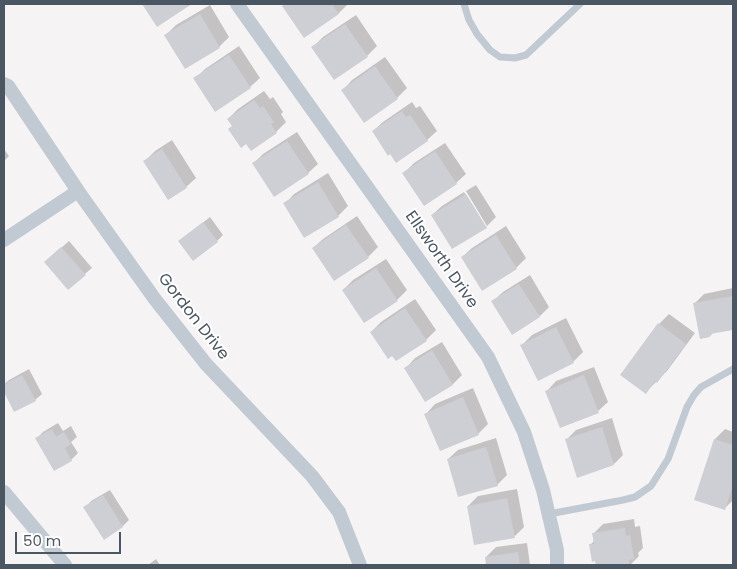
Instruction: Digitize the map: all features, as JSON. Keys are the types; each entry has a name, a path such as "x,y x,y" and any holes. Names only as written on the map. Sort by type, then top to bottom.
{"street":[{"name":"Ellsworth Drive","path":"237,4 488,357 524,432 549,514 557,550 557,565"},
{"name":"Gordon Drive","path":"4,84 8,86 78,191 154,298 206,364 272,432 317,483 339,512 360,565"},
{"path":"4,240 78,191"},
{"path":"4,492 65,565"}],"lane":[{"path":"464,4 469,20 490,50 500,57 515,58 526,55 580,4"},
{"path":"549,514 635,497 651,486 668,459 687,407 694,395 701,387 733,369"}],"building":[{"path":"142,4 192,4 157,27"},
{"path":"285,4 332,4 339,14 304,38 282,6"},
{"path":"200,14 220,48 185,69 164,35"},
{"path":"345,24 368,57 334,80 311,47"},
{"path":"229,55 251,88 215,112 193,78"},
{"path":"375,66 398,99 364,123 341,90"},
{"path":"254,100 260,108 263,106 274,122 271,124 277,133 251,151 246,144 241,148 228,129 232,126 227,119"},
{"path":"402,111 406,117 410,115 428,141 396,163 390,154 388,156 372,131"},
{"path":"287,141 309,174 274,197 252,163"},
{"path":"162,149 187,188 168,200 143,161"},
{"path":"435,151 457,184 424,206 402,173"},
{"path":"318,182 339,217 304,238 283,203"},
{"path":"466,194 487,228 452,249 431,215"},
{"path":"203,222 218,242 193,261 178,241"},
{"path":"346,225 369,258 334,281 312,248"},
{"path":"496,235 517,269 482,291 461,257"},
{"path":"61,247 86,275 68,290 44,262"},
{"path":"376,268 398,301 364,323 342,290"},
{"path":"519,284 540,317 512,335 491,301"},
{"path":"733,296 733,330 710,334 710,337 700,339 693,303"},
{"path":"405,308 427,341 396,361 392,356 388,359 370,332"},
{"path":"658,323 686,344 657,383 655,381 646,394 620,375"},
{"path":"556,327 574,363 538,381 520,345"},
{"path":"432,350 453,385 425,402 404,368"},
{"path":"22,375 36,401 14,412 4,392 4,384"},
{"path":"584,375 599,413 560,428 545,391"},
{"path":"463,397 479,435 440,451 424,414"},
{"path":"602,427 614,465 577,478 565,439"},
{"path":"52,429 56,437 64,432 71,444 65,448 72,461 54,471 35,438"},
{"path":"714,439 733,445 733,485 725,510 694,500"},
{"path":"486,447 498,486 458,497 447,459"},
{"path":"103,495 123,527 104,540 83,507"},
{"path":"507,498 515,538 474,545 467,506"},
{"path":"625,528 626,536 630,535 634,559 629,560 629,565 596,565 595,561 592,562 589,544 594,544 592,533"},
{"path":"518,552 520,565 486,565 485,557"}]}
